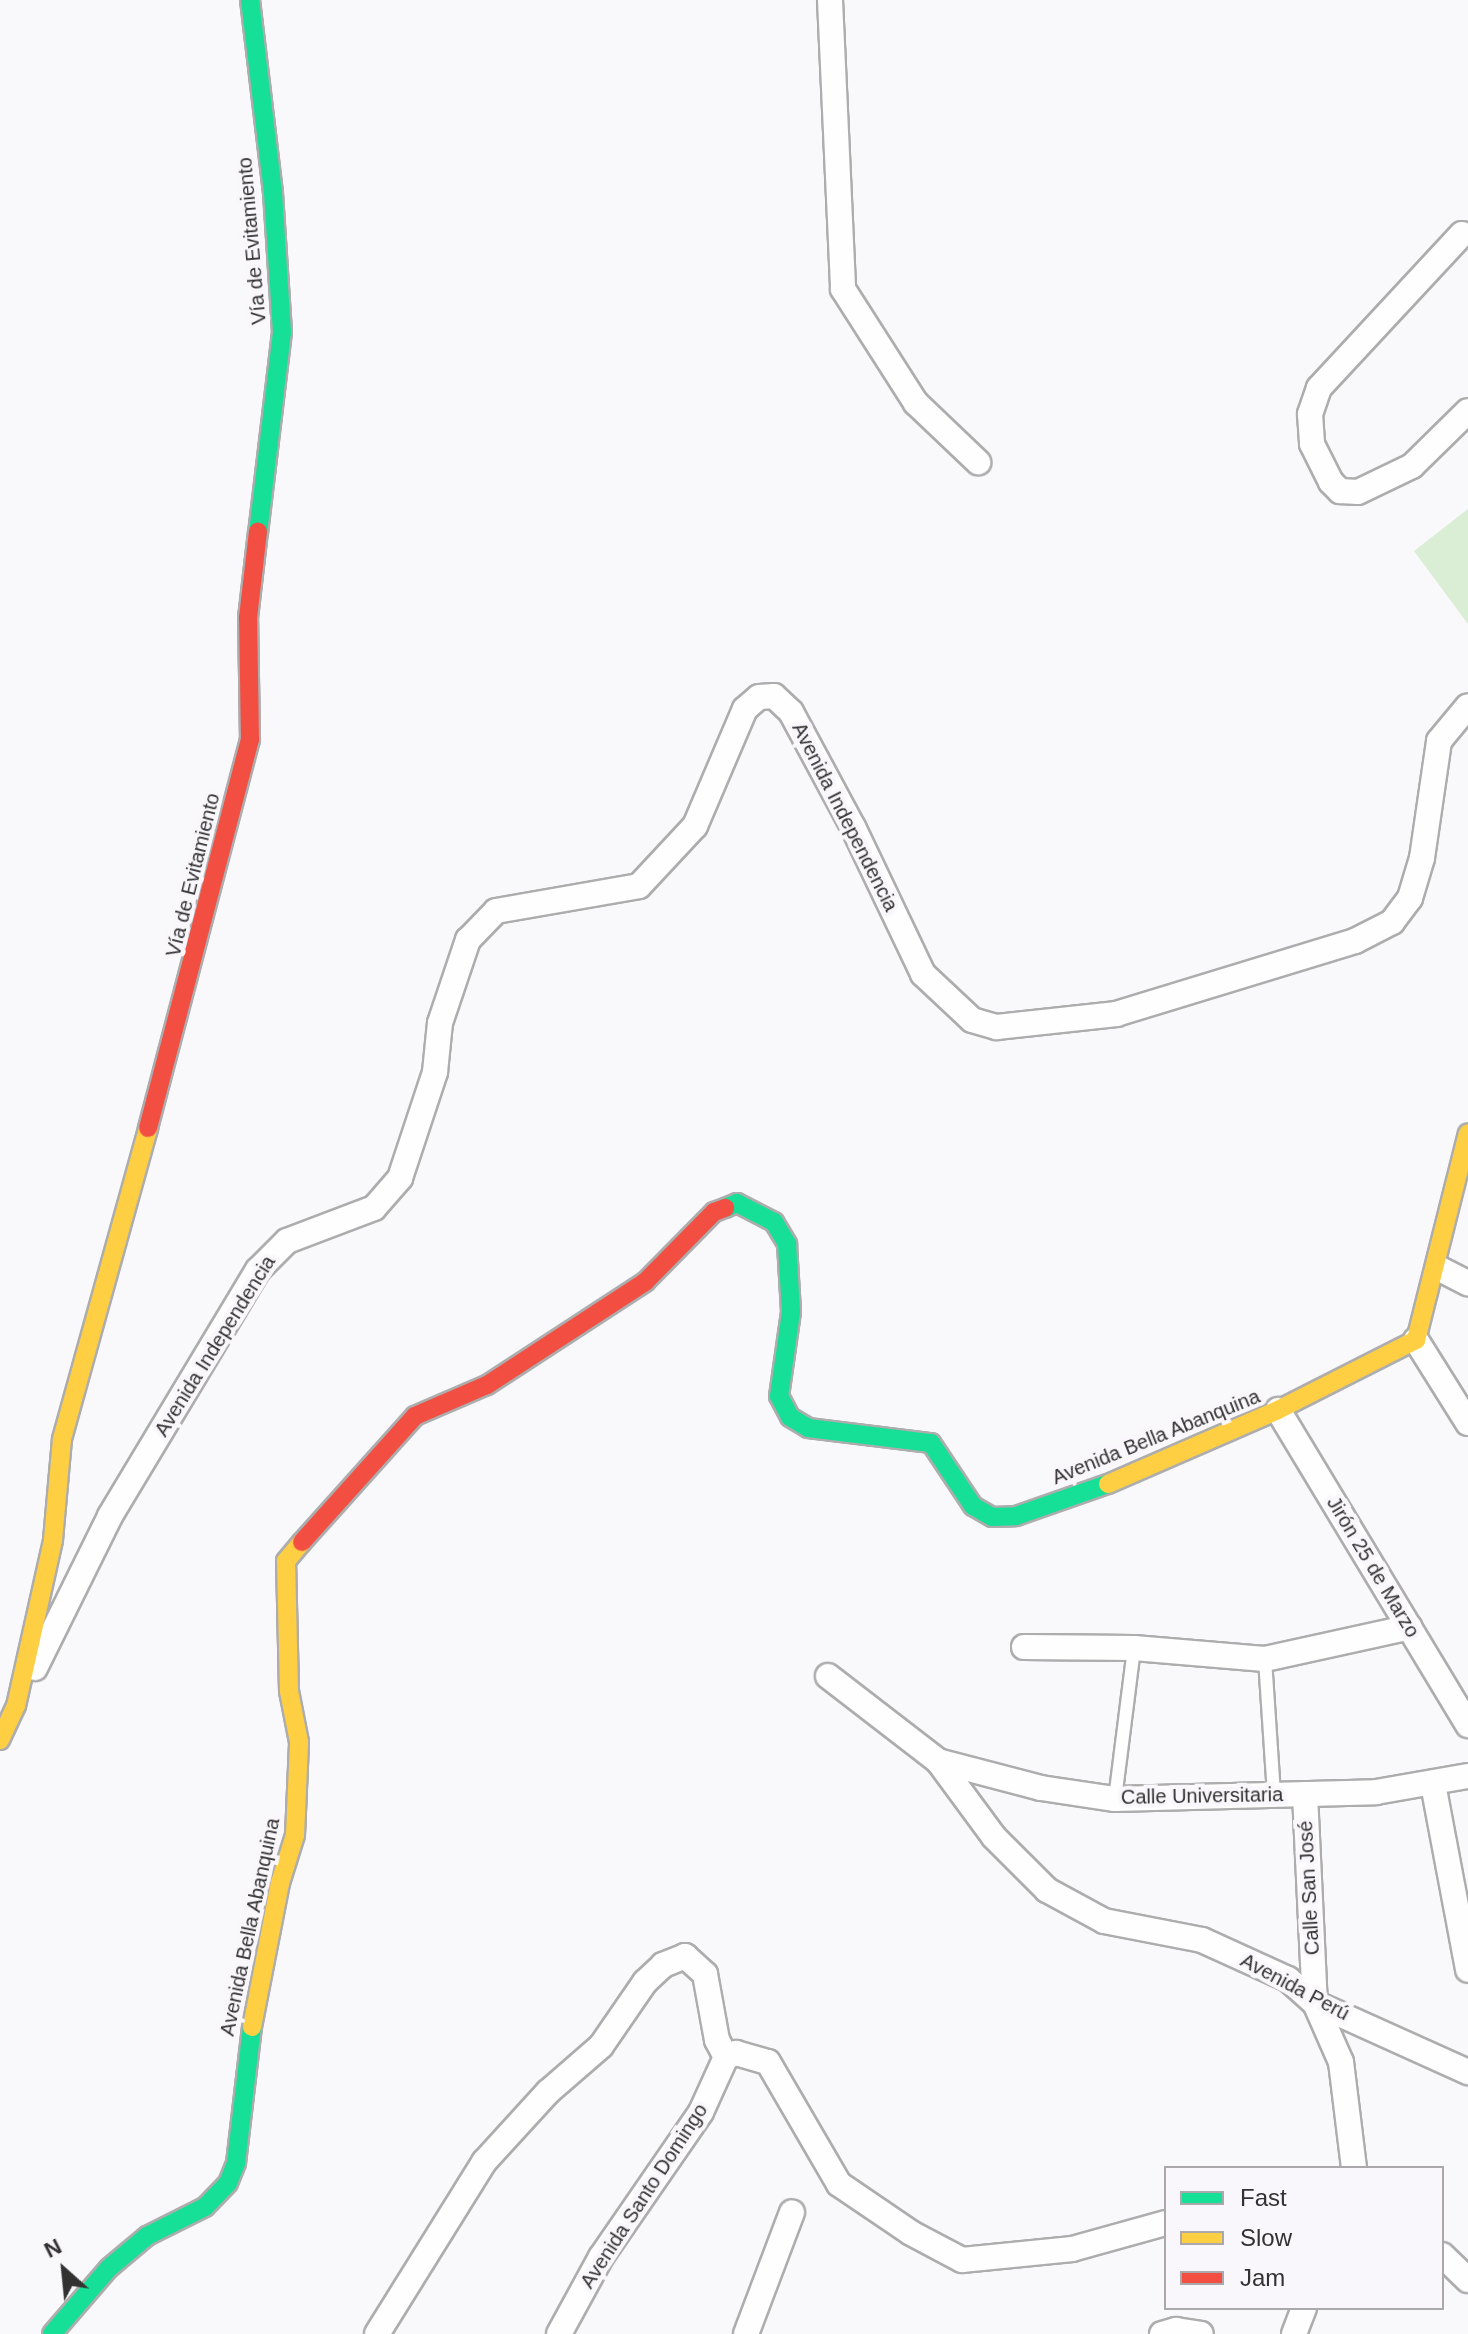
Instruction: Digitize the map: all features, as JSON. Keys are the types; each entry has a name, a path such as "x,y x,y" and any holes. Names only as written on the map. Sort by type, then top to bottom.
{"street":[{"name":"Vía de Evitamiento","path":"0,1740 53,1540 62,1439 188,985 250,740 248,618 282,332 273,193 250,0"},
{"path":"830,0 843,289 916,403 939,430 978,462"},
{"path":"1462,234 1319,388 1310,414 1312,444 1331,482 1340,491 1358,492 1412,466 1468,411"},
{"name":"Avenida Independencia","path":"8,1705 110,1516 258,1270 287,1241 374,1208 400,1178 435,1072 440,1023 468,940 496,911 639,886 695,826 745,709 759,697 774,696 791,712 923,974 972,1020 997,1027 1116,1014 1355,941 1392,922 1410,898 1422,858 1439,741 1468,706"},
{"path":"1468,1133 1438,1268 1416,1340 1468,1423"},
{"name":"Avenida Bella Abanquina","path":"52,2334 109,2268 147,2236 205,2207 228,2183 236,2163 243,2071 280,1883 295,1835 299,1742 289,1691 286,1561 352,1480 415,1416 487,1385 645,1282 714,1212 737,1203 774,1222 787,1244 791,1312 779,1396 790,1417 808,1428 931,1443 973,1506 992,1517 1016,1516 1118,1481 1278,1410 1416,1340"},
{"path":"1438,1268 1468,1283"},
{"name":"Jirón 25 de Marzo","path":"1278,1410 1468,1725"},
{"path":"1024,1647 1134,1648 1265,1659 1410,1627"},
{"name":"Avenida Perú","path":"828,1676 938,1761 994,1837 1047,1890 1104,1921 1202,1940 1288,1979 1315,2003 1468,2072"},
{"name":"Calle Universitaria","path":"938,1761 1041,1788 1115,1799 1305,1794 1433,1784 1468,1776"},
{"path":"1433,1784 1468,1970"},
{"name":"Calle San José","path":"1305,1794 1315,2003 1341,2062 1354,2166"},
{"path":"377,2334 484,2162 548,2092 601,2046 653,1972 673,1959 693,1959 705,1974 717,2040 726,2057 736,2053 768,2062 839,2184 911,2233 962,2260 1072,2249 1164,2224"},
{"name":"Avenida Santo Domingo","path":"559,2334 601,2257 701,2112 726,2057"},
{"path":"746,2334 792,2212"},
{"path":"1444,2257 1468,2280"},
{"path":"1294,2334 1303,2310"},
{"path":"1162,2334 1176,2330 1201,2334"}],"lane":[{"path":"1115,1799 1134,1648"},
{"path":"1265,1659 1274,1795"}],"green space":[{"path":"1468,509 1468,624 1414,551"}],"traffic: fast":[{"path":"250,0 273,193 282,332 258,532"},
{"path":"725,1208 737,1203 774,1222 787,1244 791,1312 779,1396 790,1417 808,1428 931,1443 973,1506 992,1517 1016,1516 1108,1484"},
{"path":"52,2334 109,2268 147,2236 205,2207 228,2183 236,2163 252,2027"}],"traffic: slow":[{"path":"0,1740 16,1706 53,1540 62,1439 148,1128"},
{"path":"1108,1484 1278,1410 1416,1340 1468,1133"},
{"path":"252,2027 280,1883 295,1835 299,1742 289,1691 286,1561 302,1542"}],"traffic: jam":[{"path":"148,1128 250,740 248,618 258,532"},
{"path":"302,1542 415,1416 487,1385 645,1282 714,1212 725,1208"}]}
